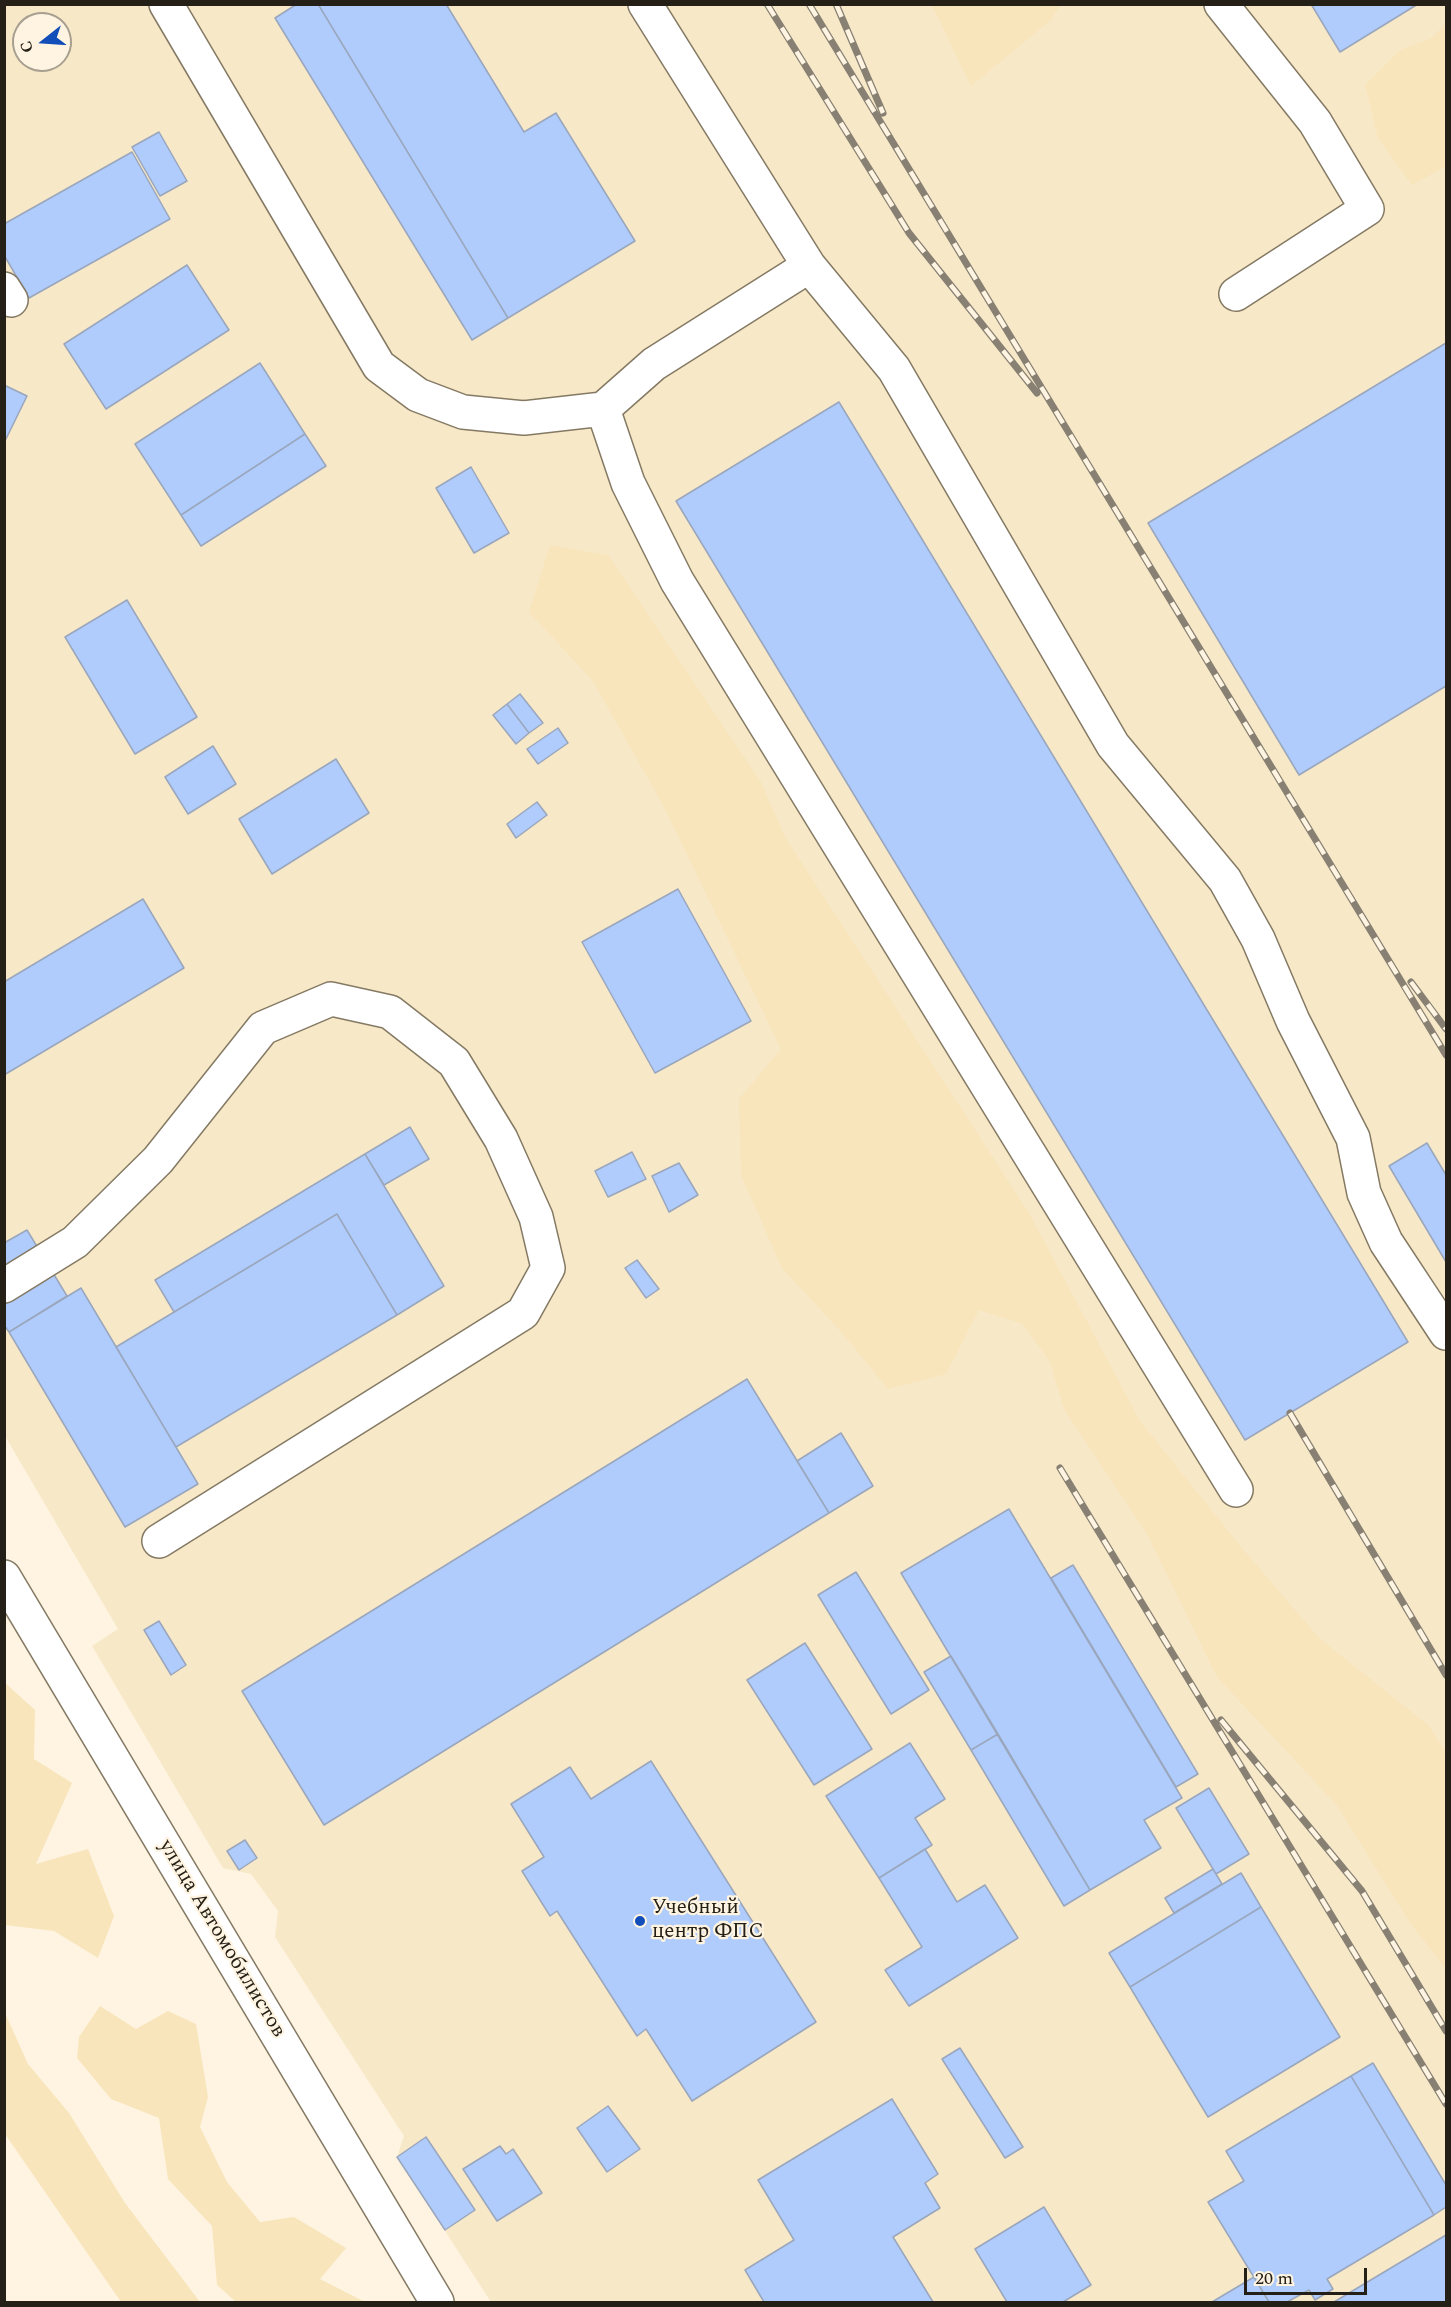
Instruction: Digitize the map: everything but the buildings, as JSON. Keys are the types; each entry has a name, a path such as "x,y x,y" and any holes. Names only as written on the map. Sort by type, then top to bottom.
{"street":[{"path":"166,4 379,366 418,395 463,412 524,418 603,409 654,364 809,266"},
{"path":"645,4 809,266 894,369 1113,746 1225,880 1258,939 1293,1021 1353,1138 1364,1193 1386,1242 1446,1333"},
{"path":"1221,4 1315,122 1367,209 1236,294"},
{"path":"603,409 628,483 677,581 1236,1490"},
{"path":"4,1286 75,1242 158,1160 263,1028 331,999 390,1012 454,1062 501,1139 536,1217 548,1268 523,1312 159,1541"},
{"name":"улица Автомобилистов","path":"4,1577 437,2302"}],"shaded area":[{"path":"932,4 1060,5 1051,20 971,86"},
{"path":"4,5 1446,5 1446,2302 491,2302 397,2157 404,2136 275,1937 278,1911 251,1874 223,1868 92,1646 118,1629 5,1436"},
{"path":"1446,23 1446,166 1412,185 1378,138 1365,85 1400,50 1432,38"},
{"path":"550,545 608,555 761,782 785,837 1029,1213 1140,1421 1241,1547 1319,1638 1428,1725 1446,1753 1446,1969 1408,1920 1336,1804 1217,1677 1147,1534 1064,1409 1050,1362 1023,1324 979,1310 946,1374 888,1389 844,1335 782,1268 741,1175 739,1099 781,1049 665,809 593,681 529,612"},
{"path":"4,1682 35,1710 34,1759 72,1783 36,1864 88,1849 114,1916 98,1958 54,1931 5,1925"},
{"path":"100,2006 136,2029 168,2011 196,2024 208,2097 200,2127 227,2182 260,2222 294,2217 346,2248 320,2279 365,2302 236,2302 217,2285 212,2226 168,2179 159,2118 111,2099 77,2058 79,2037"},
{"path":"5,2013 28,2064 69,2113 125,2203 200,2302 121,2302 5,2134"}],"railway":[{"path":"767,4 909,233 1037,393"},
{"path":"809,4 1446,1055"},
{"path":"836,4 883,113"},
{"path":"1411,982 1446,1029"},
{"path":"1290,1413 1446,1675"},
{"path":"1060,1468 1446,2104"},
{"path":"1221,1720 1362,1891 1446,2031"}],"place":[{"name":"Учебный центр ФПС","path":"640,1921"}]}
